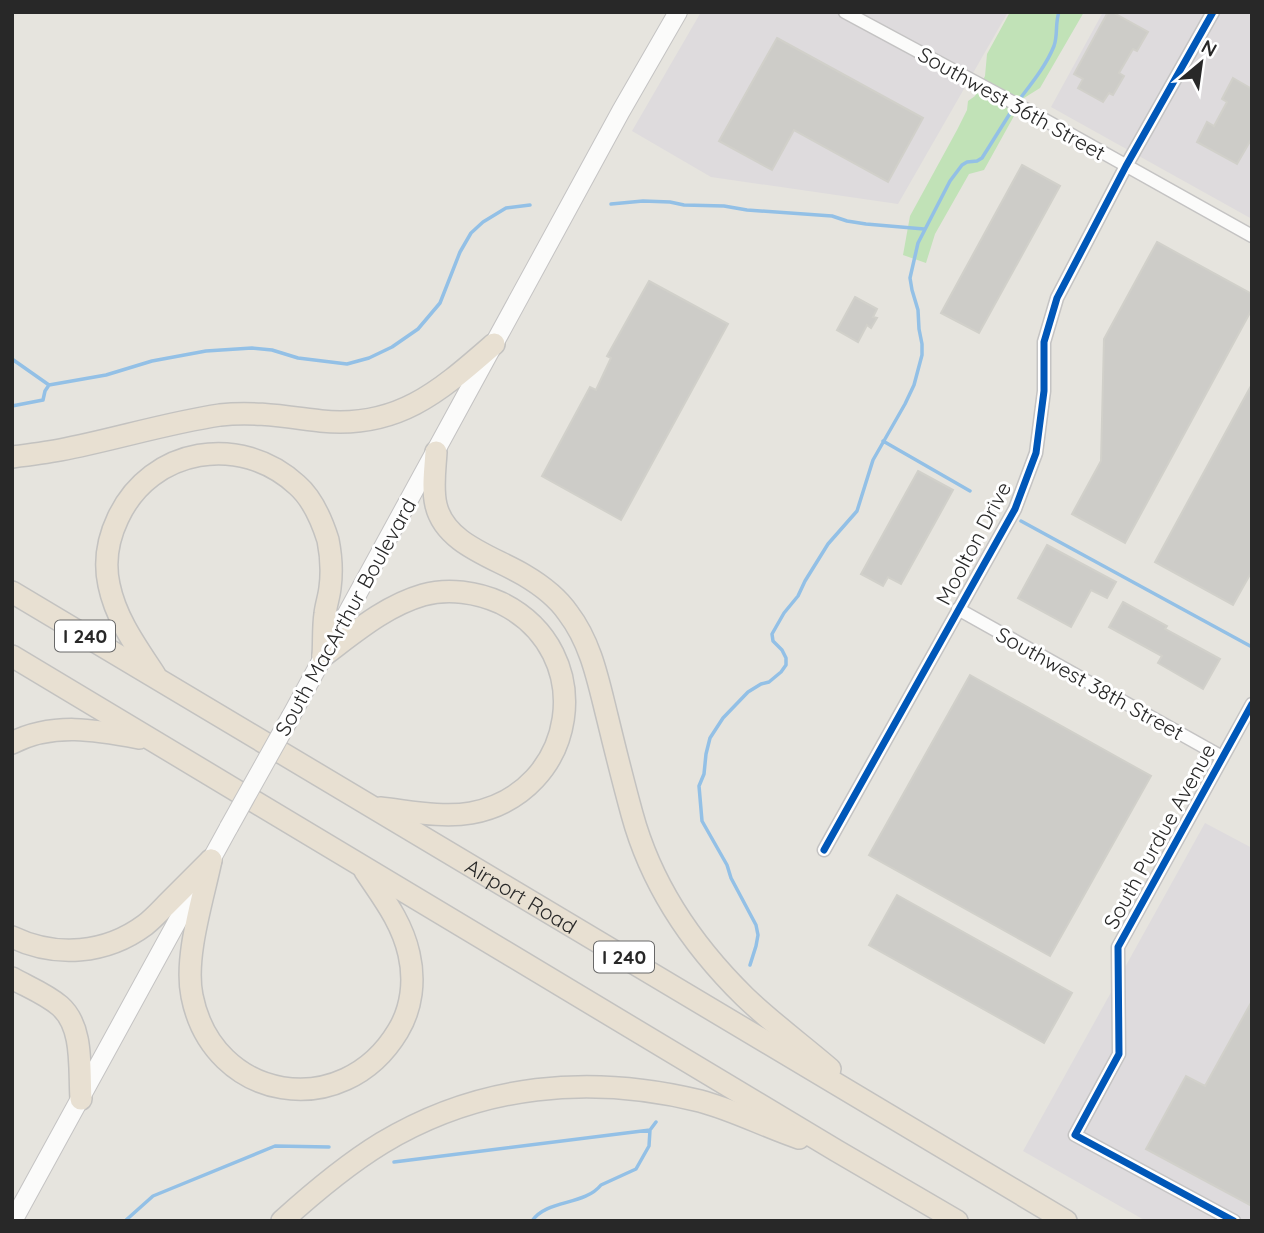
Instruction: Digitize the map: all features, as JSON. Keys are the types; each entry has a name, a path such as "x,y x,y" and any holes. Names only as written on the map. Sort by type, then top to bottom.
{"highway":[{"path":"12,457 61,450 222,415 252,413 348,422 376,418 399,412 422,401 456,377 494,344"},
{"path":"436,452 434,485 441,520 461,541 535,582 552,595 567,611 589,648 633,818 659,883 677,914 716,967 746,998 877,1108"},
{"path":"158,679 126,631 115,607 109,586 108,549 121,510 132,494 164,467 202,454 244,456 264,463 299,486 311,502 328,542 331,564 323,656"},
{"path":"323,656 377,616 404,602 449,591 490,598 526,619 543,636 561,672 565,692 564,715 559,736 540,774 523,790 491,808 469,814 444,815 371,806"},
{"name":"Airport Road","path":"12,592 1066,1221"},
{"name":"I 240","path":"12,656 957,1221"},
{"path":"12,743 40,732 75,729 152,740"},
{"path":"211,860 190,969 191,993 197,1016 209,1040 236,1068 274,1087 296,1090 340,1083 359,1073 391,1044 408,1009 412,975 410,955 403,933 394,913 360,863"},
{"path":"12,937 46,950 64,951 85,950 126,937 146,924 211,860"},
{"path":"12,978 49,998 68,1014 78,1045 81,1099"},
{"path":"282,1221 349,1164 416,1125 482,1100 554,1087 628,1088 703,1102 837,1151"}],"main road":[{"name":"South MacArthur Boulevard","path":"13,1221 621,111 678,12"}],"street":[{"name":"Southwest 36th Street","path":"845,12 1252,236"},
{"name":"Moolton Drive","path":"824,850 1015,509 1036,453 1044,391 1044,342 1057,298 1126,166 1213,12"},
{"name":"Southwest 38th Street","path":"958,609 1222,757"},
{"name":"South Purdue Avenue","path":"1234,1221 1075,1135 1119,1054 1118,947 1252,704"}],"shaded area":[{"path":"701,12 1008,12 898,204 711,177 632,131"},
{"path":"1103,12 1252,12 1252,219 1051,107"},
{"path":"1205,823 1252,848 1252,1221 1146,1221 1023,1151"}],"green space":[{"path":"1010,12 1084,12 1040,88 1024,98 984,170 969,174 935,234 926,263 903,255 910,216 957,130 967,110 968,101 975,96 985,76 987,54"}],"building":[{"path":"1108,12 1148,32 1137,51 1133,49 1119,73 1124,76 1113,95 1109,93 1103,102 1078,88 1083,79 1074,74"},
{"path":"777,38 923,118 888,182 794,130 772,170 719,141"},
{"path":"1233,78 1252,89 1252,138 1237,164 1197,142 1207,122 1214,126 1227,102 1222,99"},
{"path":"1022,165 1060,186 979,333 941,313"},
{"path":"1157,242 1252,294 1252,309 1125,543 1072,514 1101,461 1104,339"},
{"path":"649,281 728,324 621,520 542,476 590,387 596,390 611,358 607,356"},
{"path":"855,297 877,309 873,317 877,318 871,328 867,325 858,342 837,330"},
{"path":"1252,384 1252,571 1233,605 1155,562"},
{"path":"918,471 953,490 901,584 888,577 883,586 861,574"},
{"path":"1047,545 1116,582 1107,598 1091,590 1071,627 1018,598"},
{"path":"1123,602 1220,659 1203,689 1158,663 1162,656 1109,627"},
{"path":"970,675 1151,776 1050,956 869,855"},
{"path":"897,895 1072,993 1044,1043 869,945"},
{"path":"1252,1001 1252,1206 1146,1149 1186,1076 1205,1086"}],"waterway":[{"path":"1019,100 1051,53 1059,12"},
{"path":"750,965 758,935 756,925 702,821 699,786 704,774 710,738 723,718 748,692 769,682 786,665 786,658 773,641 772,634 828,544 857,511 873,460 914,385 922,355 918,310 910,278 918,243 950,181 962,165 982,158 1014,107"},
{"path":"611,204 643,201 724,206 832,216 866,224 924,229"},
{"path":"12,406 43,400 49,385 106,375 152,361 206,351 252,348 272,350 298,358 347,364 369,358 392,347 418,329 440,303 460,252 471,233 506,208 530,205"},
{"path":"12,359 49,385"},
{"path":"883,441 970,491"},
{"path":"1021,521 1252,647"},
{"path":"532,1221 547,1209 594,1192 601,1185 636,1169 649,1146 650,1130 656,1122"},
{"path":"394,1162 650,1130"},
{"path":"125,1221 153,1196 275,1146 329,1147"}],"cycle path":[{"path":"824,850 1015,509 1036,453 1044,391 1044,342 1057,298 1126,166 1213,12"},
{"path":"1234,1221 1075,1135 1119,1054 1118,947 1252,704"}]}
